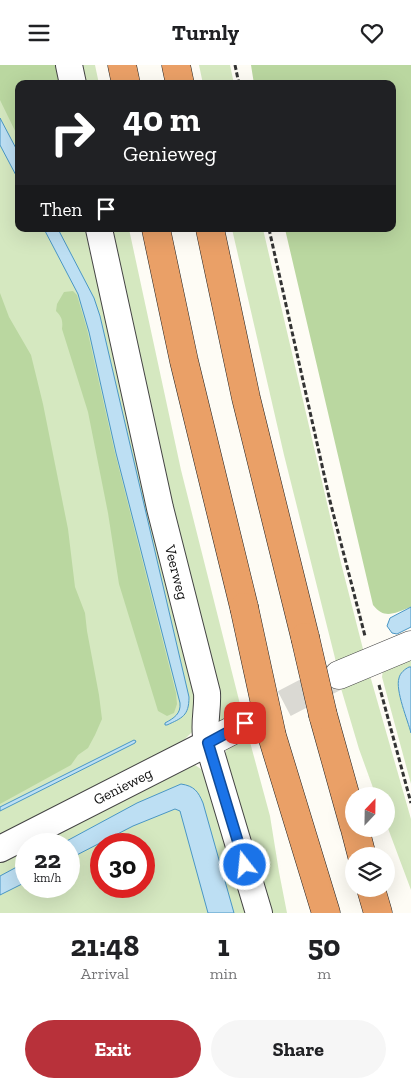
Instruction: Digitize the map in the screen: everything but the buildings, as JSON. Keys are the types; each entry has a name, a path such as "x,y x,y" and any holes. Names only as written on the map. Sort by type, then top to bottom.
{"highway":[{"path":"122,65 125,80"},
{"path":"176,65 179,80"},
{"path":"157,232 184,361 244,607 272,736 326,913"},
{"path":"211,232 246,397 323,715 345,794"},
{"path":"374,897 378,913"}],"street":[{"path":"68,65 72,80"},
{"name":"Veerweg","path":"100,232 160,508 207,693 208,703 205,729 208,743 259,913"},
{"path":"339,675 411,645"},
{"name":"Genieweg","path":"0,849 245,723"}],"path":[{"path":"235,65 238,80"},
{"path":"270,232 330,501 356,604 411,803"}],"green space":[{"path":"0,65 60,65 63,80 15,80 15,232 86,232 91,257 104,281 195,679 193,731 184,740 0,843"},
{"path":"0,65 55,65 58,80 15,80 15,131 0,100"},
{"path":"75,65 95,65 98,80 78,80"},
{"path":"199,65 230,65 233,80 202,80"},
{"path":"251,65 411,65 411,607 395,613 386,614 377,610 373,605 286,232 396,232 396,80 253,80"},
{"path":"109,232 130,232 181,470 243,716 217,723 208,666"},
{"path":"233,232 264,232 363,649 362,653 337,666 284,455"},
{"path":"73,291 77,295 87,329 114,449 176,693 177,704 174,713 167,716 158,711 119,584 108,513 88,412 62,329 62,319 56,311 57,304 64,292"},
{"path":"0,293 9,317 31,355 43,404 68,529 75,587 85,613 102,719 88,748 78,755 71,765 0,804"},
{"path":"411,653 411,784 382,677 383,670"},
{"path":"369,676 371,679 411,819 411,890 391,837 395,837 395,787 373,787 340,685"},
{"path":"247,731 270,816 287,913 265,913 224,758 227,747"},
{"path":"188,765 195,765 207,773 252,913 0,913 0,860 15,852 15,898 80,898 80,833 54,833"}],"water":[{"path":"0,118 15,146 15,173 0,145"},
{"path":"46,232 60,232 94,298 100,316 189,697 188,708 184,715 167,725 165,723 178,713 180,703 116,453 89,332 78,294"},
{"path":"411,607 411,627 397,634 392,633 387,626 390,618"},
{"path":"411,667 411,733 400,698 398,683 400,674"},
{"path":"134,740 136,741 135,743 0,811 0,807"},
{"path":"181,784 195,790 203,803 234,913 208,913 180,811 175,809 119,833 90,833 90,848 80,853 80,834 137,803"},
{"path":"15,868 15,888 0,895 0,876"}],"tunnel":[{"path":"247,723 337,676"}],"route":[{"path":"245,723 208,743 245,865"}]}
